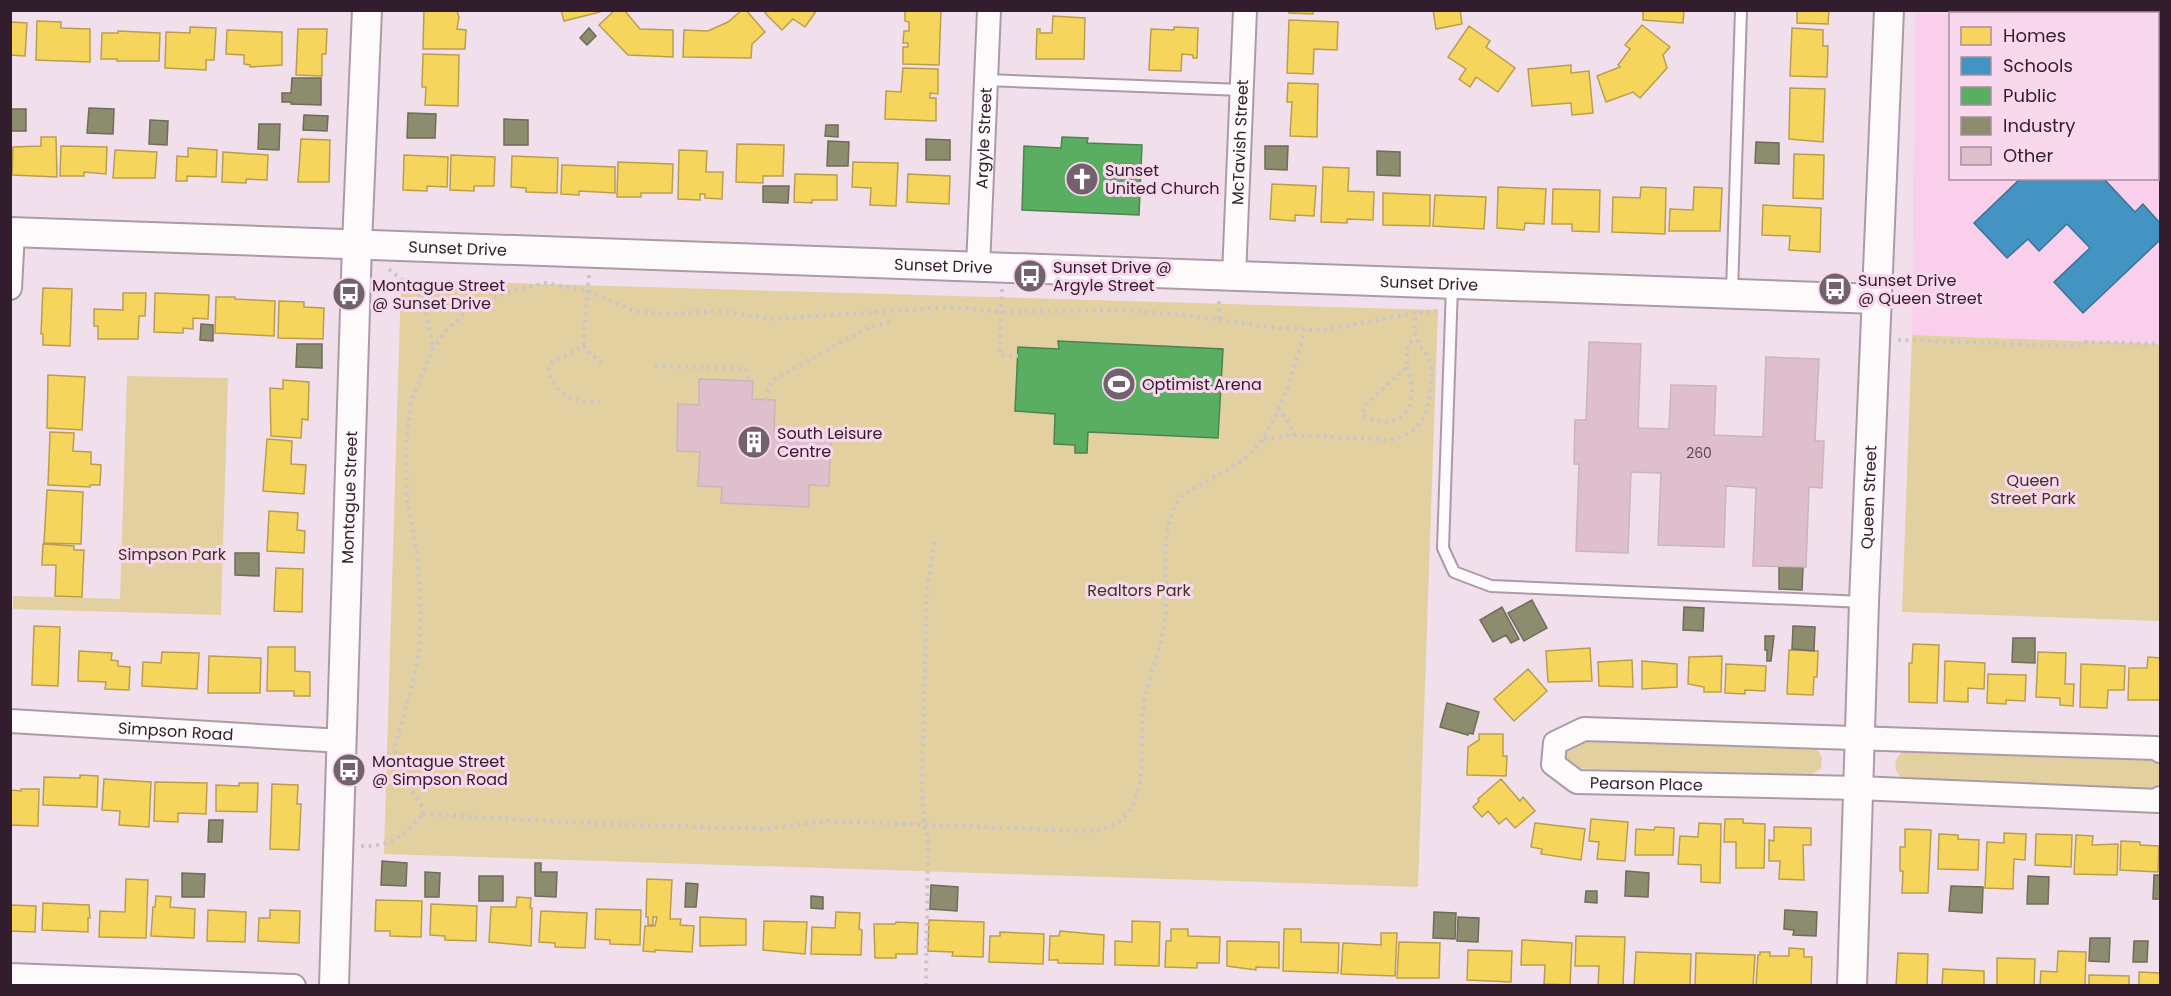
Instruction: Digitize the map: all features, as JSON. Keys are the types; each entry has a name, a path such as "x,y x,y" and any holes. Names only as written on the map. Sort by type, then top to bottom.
{"street":[{"name":"Montague Street","path":"334,986 357,244 367,10"},
{"name":"Argyle Street","path":"989,10 986,80 990,267"},
{"name":"McTavish Street","path":"1234,276 1245,10"},
{"name":"Queen Street","path":"1852,986 1864,602 1889,10"},
{"name":"Sunset Drive","path":"12,232 1234,276 1451,297 1732,294 1878,299"},
{"path":"10,288 12,232"},
{"name":"Simpson Road","path":"10,721 342,741"},
{"name":"Pearson Place","path":"2160,751 2156,748 1584,729 1555,743 1553,764 1577,782 1858,788 2158,801 2160,798"},
{"path":"10,975 294,986"}],"lane":[{"path":"1732,294 1741,10"},
{"path":"986,80 1242,90"},
{"path":"1451,297 1443,548 1454,572 1491,586 1864,602"}],"path":[{"path":"583,346 591,253"},
{"path":"990,267 1001,312 1000,355 1018,356"},
{"path":"423,814 421,805 399,769 395,746 419,654 421,616 418,558 407,499 406,445 411,402 433,348 446,330 470,308 502,294 545,284 588,291 634,311 665,314 720,311 772,319 952,306 1001,312 1121,310 1185,315 1278,328 1322,330 1416,313 1451,297"},
{"path":"433,348 423,298 470,308"},
{"path":"1264,438 1294,435 1390,440 1414,431 1429,408 1432,378 1430,361 1416,339 1416,313"},
{"path":"766,400 771,381 871,326 891,322"},
{"path":"423,814 605,824 766,829 828,821 1092,831 1115,824 1126,816 1134,805 1138,790 1144,706 1166,619 1170,513 1175,503 1183,495 1244,459 1264,438 1300,354 1304,329"},
{"path":"1407,367 1365,405 1362,415 1384,422 1396,420 1406,411 1413,398 1412,381 1407,367 1407,344 1416,339"},
{"path":"1876,339 2077,346 2085,342 2160,344"},
{"path":"583,346 601,363"},
{"path":"583,346 552,362 548,371 561,393 581,402 600,402"},
{"path":"655,366 745,369 748,374 747,381"},
{"path":"1278,408 1288,421 1294,435"},
{"path":"926,986 928,837 924,823 922,786 927,596 935,541"},
{"path":"339,845 370,847 392,842 407,832 423,814"}],"shaded area":[{"path":"1915,13 1949,14 1949,180 2159,180 2160,22 2160,344 1912,335"}],"green space":[{"name":"Realtors Park","path":"401,280 1438,310 1418,887 384,854"},
{"name":"Queen Street Park","path":"1912,335 2160,344 2160,621 1902,612"},
{"name":"Simpson Park","path":"127,376 228,378 221,615 13,609 13,596 120,599"},
{"path":"1571,739 1809,746 1818,750 1822,758 1821,768 1808,777 1571,768 1565,763 1562,749"},
{"path":"1906,750 2155,758 2160,761 2160,787 2155,790 1907,781 1898,774 1895,766 1898,757"}],"building: Homes":[{"path":"424,10 457,11 459,17 457,29 466,30 465,49 423,49"},
{"path":"561,10 599,10 600,12 564,21"},
{"path":"615,10 624,10 640,29 673,30 673,57 628,55 599,25"},
{"path":"742,10 746,10 765,32 752,44 751,58 683,57 684,30 708,31 728,22"},
{"path":"768,10 817,10 805,27 793,19 782,30 765,13"},
{"path":"905,10 941,10 939,65 903,64 903,47 908,47 908,43 903,43 904,31 909,31 909,22 905,21"},
{"path":"1289,10 1313,10 1313,14 1289,13"},
{"path":"1433,10 1460,10 1462,24 1436,29"},
{"path":"1643,10 1684,10 1683,23 1643,20"},
{"path":"1797,10 1829,10 1828,24 1797,23"},
{"path":"1053,16 1085,18 1084,59 1036,59 1037,29 1040,29 1040,33 1052,33"},
{"path":"1289,20 1338,22 1337,50 1314,49 1313,74 1287,73"},
{"path":"37,21 61,22 61,28 90,29 90,62 36,60"},
{"path":"10,22 27,23 25,56 10,55"},
{"path":"1642,25 1670,47 1663,55 1667,68 1640,98 1633,92 1606,102 1597,76 1620,67 1618,65 1630,49 1625,45"},
{"path":"1469,26 1490,41 1486,47 1515,68 1498,92 1476,77 1470,87 1459,79 1466,69 1448,57"},
{"path":"190,27 216,28 214,60 206,60 206,70 165,68 166,32 190,33"},
{"path":"1174,27 1198,28 1197,58 1193,58 1193,55 1182,54 1181,71 1149,70 1151,29 1174,30"},
{"path":"1792,28 1823,30 1823,46 1828,46 1827,77 1790,76"},
{"path":"298,29 327,29 326,54 322,54 322,76 296,75"},
{"path":"227,30 282,32 282,65 250,67 244,64 244,55 226,54"},
{"path":"118,31 160,33 159,61 101,59 102,33 118,33"},
{"path":"423,54 459,55 458,106 425,105 426,87 422,87"},
{"path":"1571,65 1571,73 1589,71 1593,113 1572,115 1571,103 1532,106 1528,69"},
{"path":"903,68 938,69 938,94 930,93 930,98 936,98 936,121 885,119 886,91 901,92"},
{"path":"1288,83 1318,84 1317,137 1290,136 1292,102 1287,102"},
{"path":"1790,88 1825,89 1823,142 1789,139"},
{"path":"41,137 56,137 57,177 12,175 13,147 41,146"},
{"path":"301,139 330,140 329,182 298,182"},
{"path":"737,144 784,145 783,176 763,176 763,183 736,182"},
{"path":"61,146 107,147 106,174 84,172 84,176 60,176"},
{"path":"188,148 217,150 216,177 187,176 187,181 176,181 177,156 188,157"},
{"path":"115,150 157,152 155,178 113,178"},
{"path":"679,150 707,151 706,172 723,172 722,199 705,198 705,194 700,194 700,200 678,199"},
{"path":"223,152 268,155 267,180 246,179 246,183 222,182"},
{"path":"1794,154 1824,155 1823,199 1793,198"},
{"path":"404,155 448,157 447,187 427,186 427,191 403,190"},
{"path":"451,155 495,157 494,186 474,186 474,191 450,190"},
{"path":"512,156 558,158 557,193 526,192 526,188 511,187"},
{"path":"618,162 673,164 672,193 641,193 641,197 617,197"},
{"path":"853,162 898,163 896,206 870,205 871,188 852,187"},
{"path":"562,165 615,167 615,193 579,191 579,195 561,194"},
{"path":"1323,167 1349,168 1348,191 1374,192 1373,220 1347,219 1347,223 1321,222"},
{"path":"795,174 837,175 837,200 812,200 812,203 794,202"},
{"path":"908,174 950,176 949,204 907,202"},
{"path":"1272,184 1316,186 1314,216 1295,215 1295,221 1270,219"},
{"path":"1498,187 1546,189 1544,224 1525,223 1524,230 1497,228"},
{"path":"1641,187 1666,188 1665,234 1612,232 1613,197 1640,198"},
{"path":"1694,187 1722,188 1720,231 1669,231 1670,209 1693,210"},
{"path":"1553,189 1600,190 1599,232 1572,231 1572,224 1552,224"},
{"path":"1383,193 1430,195 1430,226 1383,225"},
{"path":"1435,195 1486,197 1484,229 1433,226"},
{"path":"1763,205 1821,208 1820,252 1789,250 1790,236 1762,235"},
{"path":"43,288 72,289 70,346 43,345 43,334 41,334"},
{"path":"123,293 146,293 145,316 139,316 138,339 98,339 98,326 94,326 94,309 123,310"},
{"path":"155,293 209,295 208,319 193,318 193,329 183,328 183,333 154,332"},
{"path":"216,297 275,301 274,336 215,333"},
{"path":"279,301 304,302 304,307 324,308 323,339 278,338"},
{"path":"48,375 85,377 82,430 47,428"},
{"path":"283,380 309,382 308,420 302,419 301,438 271,436 270,388 283,389"},
{"path":"50,432 74,433 73,451 91,452 91,464 101,465 100,485 90,485 90,487 48,485"},
{"path":"267,439 292,441 291,464 306,465 304,494 263,491"},
{"path":"47,490 83,492 81,544 44,543"},
{"path":"269,511 298,513 297,530 305,531 304,553 267,551"},
{"path":"43,544 74,546 74,550 84,550 82,597 55,596 56,565 42,565"},
{"path":"276,568 303,569 302,612 274,611"},
{"path":"34,626 60,627 58,686 32,685"},
{"path":"1913,644 1939,645 1937,703 1909,702 1909,663 1912,663"},
{"path":"268,647 295,647 295,671 310,672 310,696 294,696 294,691 267,691"},
{"path":"1590,648 1592,681 1548,682 1546,651"},
{"path":"1789,650 1818,651 1817,677 1814,677 1813,695 1787,694"},
{"path":"79,651 112,653 111,660 118,661 118,666 130,667 129,690 105,689 106,682 78,681"},
{"path":"162,652 199,653 197,689 142,686 143,662 161,663"},
{"path":"2038,652 2066,653 2065,684 2074,684 2073,706 2060,705 2060,698 2036,697"},
{"path":"209,656 261,658 260,693 208,693"},
{"path":"1722,656 1721,692 1704,692 1704,687 1688,684 1689,657"},
{"path":"2148,657 2160,658 2160,700 2128,700 2129,668 2147,668"},
{"path":"1632,660 1633,687 1599,686 1598,662"},
{"path":"1642,661 1677,664 1677,687 1642,689"},
{"path":"1945,661 1985,663 1984,689 1968,688 1968,702 1944,701"},
{"path":"1726,664 1766,666 1765,691 1745,690 1745,694 1725,693"},
{"path":"2081,664 2125,666 2124,690 2108,690 2107,708 2080,707"},
{"path":"1528,669 1547,691 1514,721 1494,699"},
{"path":"1988,674 2026,675 2025,701 2006,700 2006,704 1987,703"},
{"path":"1479,734 1503,734 1503,756 1507,756 1506,776 1467,775 1468,747 1479,740"},
{"path":"80,775 98,776 97,807 43,805 44,777 80,778"},
{"path":"104,779 151,782 149,827 119,825 120,811 102,810"},
{"path":"1501,779 1520,801 1523,797 1535,811 1515,828 1506,818 1499,824 1488,811 1482,817 1473,807 1479,801 1478,799"},
{"path":"155,782 207,783 206,814 178,813 178,822 154,821"},
{"path":"239,783 258,783 257,812 216,811 216,785 239,786"},
{"path":"272,784 298,785 297,804 301,804 299,850 270,849"},
{"path":"21,789 39,789 38,826 10,825 10,790 21,791"},
{"path":"1591,819 1628,822 1625,861 1597,859 1599,842 1589,841"},
{"path":"1725,819 1743,819 1743,823 1765,824 1764,868 1736,868 1736,842 1724,842"},
{"path":"1535,823 1585,829 1581,860 1541,854 1542,849 1531,847"},
{"path":"1699,823 1721,824 1720,883 1701,882 1701,865 1678,864 1680,836 1698,837"},
{"path":"1655,827 1674,828 1673,855 1635,855 1636,829 1654,830"},
{"path":"1774,827 1811,828 1811,845 1803,845 1804,880 1779,879 1780,861 1769,861 1769,840 1774,841"},
{"path":"1905,829 1931,830 1928,893 1902,893 1903,871 1900,871 1900,847 1905,847"},
{"path":"2004,833 2026,834 2025,860 2014,859 2013,889 1985,888 1987,842 2004,843"},
{"path":"1939,834 1958,835 1958,839 1979,840 1978,870 1938,869"},
{"path":"2036,834 2072,835 2071,867 2035,865"},
{"path":"2076,835 2093,836 2092,845 2118,844 2117,875 2074,874"},
{"path":"2121,841 2159,846 2158,872 2120,870"},
{"path":"126,879 148,880 146,938 99,937 100,911 125,912"},
{"path":"647,879 672,880 670,919 681,919 680,925 694,926 692,952 643,951 645,926 655,926 657,917 653,917 653,925 648,925 648,917 646,917"},
{"path":"156,896 171,897 170,907 195,909 194,938 151,936"},
{"path":"517,897 531,898 531,946 489,942 491,907 516,907"},
{"path":"376,900 422,901 421,937 390,936 390,931 375,931"},
{"path":"43,903 89,905 88,932 42,930"},
{"path":"431,904 477,906 476,941 445,940 445,936 430,935"},
{"path":"10,905 36,906 35,932 10,931"},
{"path":"596,909 641,910 640,945 610,944 610,940 595,939"},
{"path":"208,910 246,912 245,942 207,941"},
{"path":"270,910 300,911 299,943 258,941 259,918 270,918"},
{"path":"541,911 587,913 585,948 555,947 555,943 539,942"},
{"path":"836,912 860,913 861,955 811,954 812,927 835,928"},
{"path":"700,917 746,919 746,945 700,946"},
{"path":"929,920 984,922 983,957 952,956 953,952 928,951"},
{"path":"764,921 807,922 805,954 763,950"},
{"path":"1132,921 1160,922 1159,966 1115,965 1115,941 1132,942"},
{"path":"896,922 918,923 917,954 896,954 896,958 875,958 874,924 895,924"},
{"path":"1171,929 1188,929 1188,936 1220,937 1219,963 1197,963 1197,968 1165,967 1166,941 1171,941"},
{"path":"1284,929 1301,929 1301,942 1339,943 1338,973 1283,971"},
{"path":"1060,931 1104,935 1103,964 1058,963 1058,960 1049,960 1050,936 1059,936"},
{"path":"1000,932 1044,934 1043,964 989,962 990,936 1000,936"},
{"path":"1381,933 1397,933 1395,976 1341,974 1343,943 1381,945"},
{"path":"1576,936 1625,937 1623,986 1598,986 1599,966 1575,966"},
{"path":"1522,940 1572,943 1570,985 1544,984 1545,965 1521,965"},
{"path":"1227,941 1279,942 1279,968 1256,967 1256,970 1227,966"},
{"path":"1399,942 1440,943 1439,978 1397,978"},
{"path":"1789,948 1804,949 1804,957 1812,957 1811,986 1756,986 1760,952 1770,952 1770,956 1789,956"},
{"path":"1468,950 1512,951 1511,982 1467,980"},
{"path":"2058,951 2086,952 2085,986 2040,986 2041,971 2057,972"},
{"path":"1636,952 1691,954 1690,986 1634,986"},
{"path":"1696,953 1755,955 1753,986 1695,986"},
{"path":"1898,953 1928,954 1927,986 1896,986"},
{"path":"1997,958 2035,959 2034,986 1997,985"},
{"path":"1943,969 1984,971 1984,986 1942,986"},
{"path":"2139,972 2160,973 2160,986 2139,986"},
{"path":"2089,975 2129,976 2129,986 2089,986"}],"building: Schools":[{"path":"2159,108 2160,110 2159,157"},
{"path":"2019,180 2105,180 2135,212 2143,204 2160,223 2160,240 2083,313 2054,282 2090,248 2067,224 2039,251 2028,239 2007,258 1974,223"}],"building: Public":[{"name":"Sunset United Church","path":"1062,137 1088,138 1087,143 1142,145 1139,215 1022,210 1024,146 1061,148"},
{"name":"Optimist Arena","path":"1058,341 1223,349 1218,438 1088,432 1087,453 1075,453 1075,445 1054,444 1055,414 1015,411 1018,347 1059,349"}],"building: Industry":[{"path":"589,28 596,36 587,45 580,38"},
{"path":"292,78 321,78 321,105 282,102 282,93 291,93"},
{"path":"89,108 114,109 113,134 87,133"},
{"path":"10,109 26,109 26,131 10,131"},
{"path":"408,113 436,114 435,138 407,138"},
{"path":"304,115 328,116 327,131 303,130"},
{"path":"504,119 528,120 528,145 504,145"},
{"path":"150,120 168,121 167,145 149,144"},
{"path":"259,124 280,124 279,150 258,149"},
{"path":"826,125 838,125 838,137 825,136"},
{"path":"926,139 950,140 950,160 926,160"},
{"path":"828,141 849,142 848,166 827,166"},
{"path":"1756,142 1779,143 1779,164 1755,163"},
{"path":"1265,146 1288,146 1287,170 1265,169"},
{"path":"1377,151 1400,152 1400,176 1377,175"},
{"path":"763,186 789,186 788,203 763,202"},
{"path":"201,324 213,325 213,341 200,340"},
{"path":"297,344 322,344 322,368 296,367"},
{"path":"235,553 259,553 259,576 235,575"},
{"path":"1779,567 1803,567 1802,590 1779,589"},
{"path":"1532,600 1547,628 1524,641 1508,613"},
{"path":"1502,607 1519,639 1511,643 1506,635 1493,642 1480,620"},
{"path":"1684,607 1704,608 1703,631 1683,630"},
{"path":"1793,626 1815,627 1814,651 1792,649"},
{"path":"1765,636 1774,636 1771,661 1767,661"},
{"path":"2013,638 2035,638 2035,663 2012,662"},
{"path":"1447,703 1479,712 1473,734 1468,735 1440,727"},
{"path":"209,820 223,820 222,842 208,842"},
{"path":"382,861 407,863 406,886 381,885"},
{"path":"535,863 541,863 541,872 557,872 556,897 535,896"},
{"path":"1626,871 1649,873 1648,897 1625,896"},
{"path":"425,872 440,873 439,897 425,897"},
{"path":"182,873 205,874 204,897 182,897"},
{"path":"2154,875 2160,875 2160,899 2153,899"},
{"path":"479,876 503,876 503,901 479,901"},
{"path":"2028,876 2049,877 2048,904 2027,904"},
{"path":"686,883 698,884 696,907 685,907"},
{"path":"931,885 958,887 957,911 930,909"},
{"path":"1951,886 1983,887 1982,913 1949,911"},
{"path":"1586,891 1597,891 1597,903 1585,902"},
{"path":"811,896 823,897 823,909 811,908"},
{"path":"1785,910 1817,912 1816,936 1793,935 1794,930 1784,929"},
{"path":"1434,912 1456,913 1455,939 1433,938"},
{"path":"1458,917 1479,918 1478,942 1457,941"},
{"path":"2090,938 2110,938 2109,962 2089,961"},
{"path":"2134,941 2148,941 2147,962 2133,962"}],"building: Other":[{"path":"1589,342 1641,344 1638,428 1669,429 1671,385 1716,386 1714,435 1763,437 1766,357 1819,359 1815,441 1824,441 1822,488 1809,487 1806,567 1753,566 1756,488 1726,486 1724,547 1658,545 1661,473 1631,472 1628,553 1576,551 1579,464 1574,464 1575,420 1586,420"},
{"name":"South Leisure Centre","path":"699,379 753,381 752,399 775,400 774,431 831,433 829,486 809,485 809,507 721,503 722,487 698,486 700,452 677,451 678,404 699,405"}],"place":[{"name":"Sunset United Church","path":"1082,179"},
{"name":"Sunset Drive @ Argyle Street","path":"1030,276"},
{"name":"Sunset Drive @ Queen Street","path":"1835,289"},
{"name":"Montague Street @ Sunset Drive","path":"349,294"},
{"name":"Optimist Arena","path":"1119,384"},
{"name":"South Leisure Centre","path":"754,442"},
{"name":"Montague Street @ Simpson Road","path":"349,770"}]}
